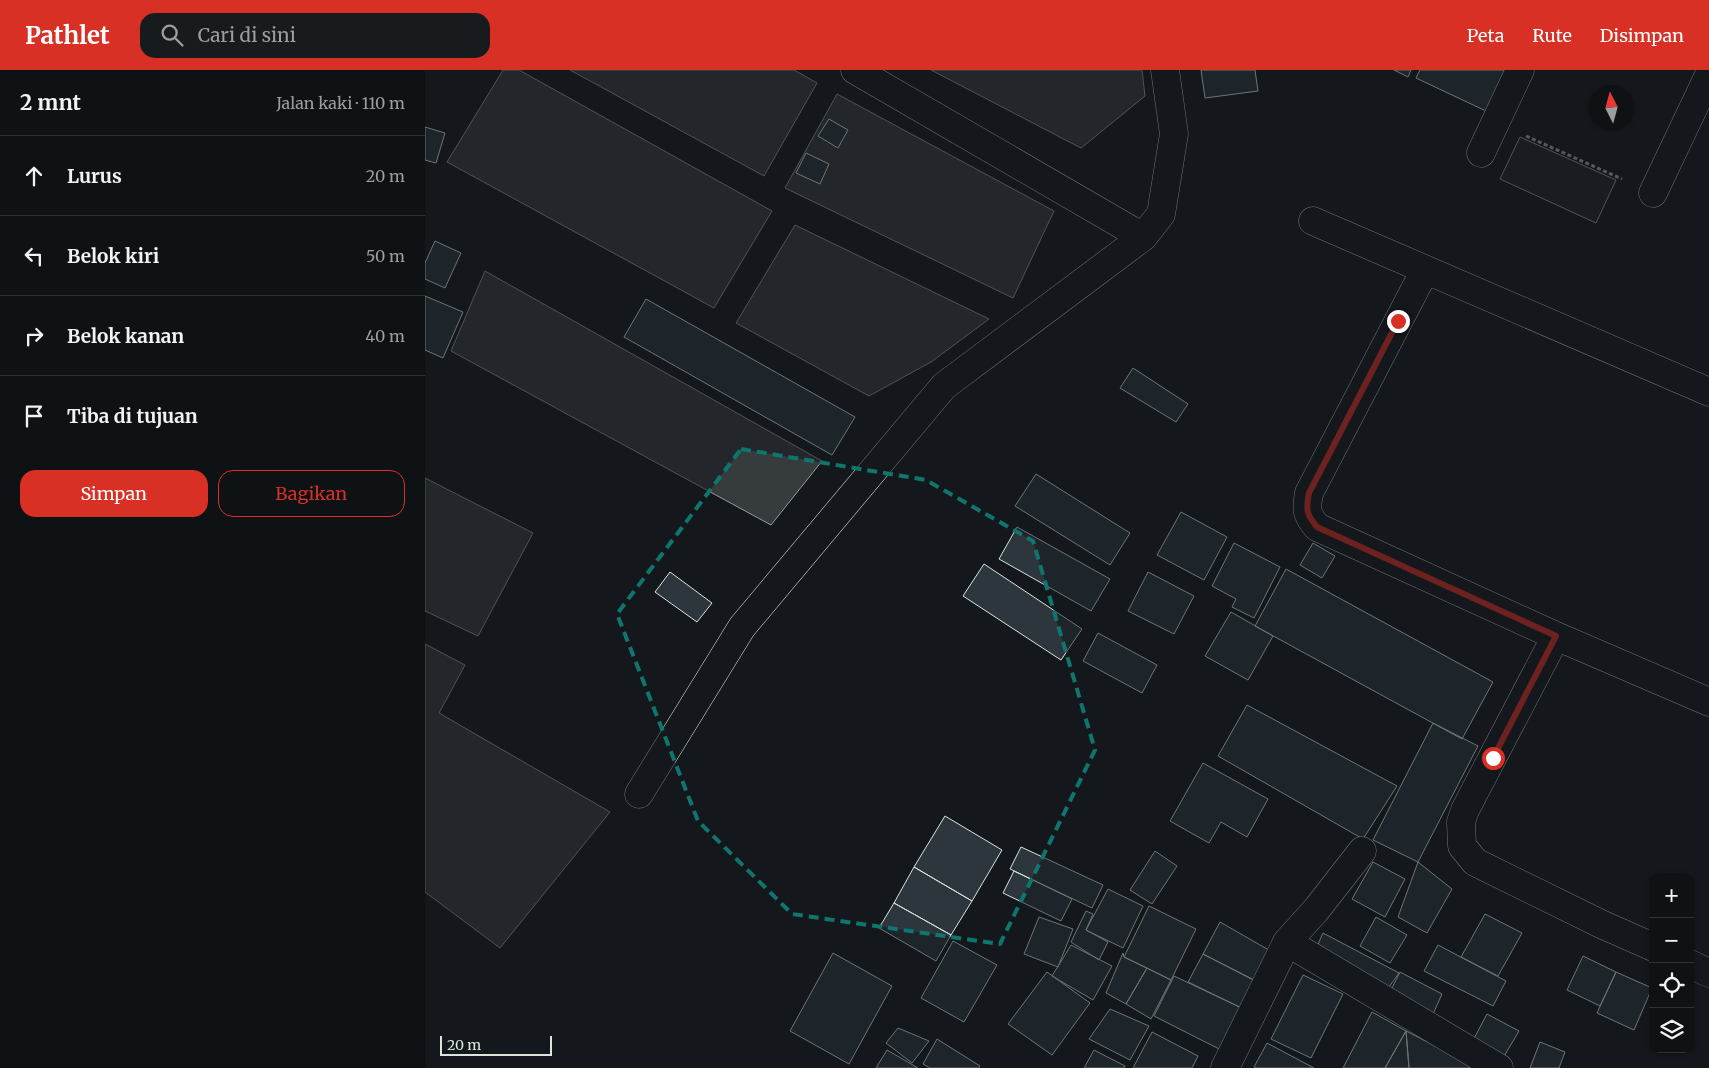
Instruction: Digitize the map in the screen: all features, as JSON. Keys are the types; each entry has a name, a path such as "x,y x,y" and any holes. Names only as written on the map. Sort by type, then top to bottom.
{"street":[{"path":"855,70 1143,237"},
{"path":"639,794 741,627 944,386 1143,237 1161,214 1174,134 1165,70"},
{"path":"1481,153 1520,70"},
{"path":"1653,193 1709,75"},
{"path":"1313,221 1709,392"},
{"path":"1425,270 1309,493 1306,508 1310,518 1317,527 1556,636 1709,702"},
{"path":"1556,636 1465,810 1461,822 1461,846 1475,862 1601,924 1649,945"},
{"path":"1225,1068 1287,942 1316,910 1362,851"},
{"path":"1287,942 1499,1068"},
{"path":"1694,966 1709,973"}],"path":[{"path":"1495,122 1653,193"}],"highlighted area":[{"path":"741,449 926,480 1033,541 1095,750 1000,944 792,914 698,821 617,614"}],"shaded area":[{"path":"503,70 519,70 772,211 714,308 447,162"},
{"path":"570,70 794,70 817,83 764,176"},
{"path":"931,70 1142,70 1145,96 1081,148"},
{"path":"837,94 1054,211 1013,298 785,188"},
{"path":"1520,137 1616,180 1596,223 1500,179"},
{"path":"795,225 989,319 931,362 869,396 736,323"},
{"path":"485,271 822,461 771,525 451,351"},
{"path":"425,478 533,533 478,636 425,611"},
{"path":"425,644 465,665 439,713 610,812 500,948 425,892"}],"building":[{"path":"1201,70 1255,70 1258,91 1205,98"},
{"path":"1394,70 1411,70 1408,77"},
{"path":"1420,70 1505,71 1486,111 1416,78"},
{"path":"829,119 848,130 838,148 818,136"},
{"path":"425,127 445,133 436,163 425,160"},
{"path":"806,153 829,164 820,184 796,173"},
{"path":"435,241 461,253 445,288 425,279 425,263"},
{"path":"425,296 463,312 443,358 425,350"},
{"path":"646,299 855,417 832,455 624,337"},
{"path":"1133,368 1188,404 1176,422 1120,388"},
{"path":"1036,474 1130,533 1110,565 1015,506"},
{"path":"1181,512 1227,537 1204,580 1157,555"},
{"path":"1017,527 1110,579 1091,611 999,559"},
{"path":"1234,543 1280,567 1254,618 1232,607 1236,599 1212,586"},
{"path":"1313,543 1335,556 1322,578 1300,565"},
{"path":"984,564 1082,629 1061,660 963,596"},
{"path":"1286,569 1493,682 1462,739 1255,626"},
{"path":"670,572 712,603 697,622 655,592"},
{"path":"1148,572 1194,596 1174,634 1128,611"},
{"path":"1231,612 1273,636 1248,680 1205,656"},
{"path":"1098,633 1157,665 1142,693 1083,661"},
{"path":"1247,705 1397,786 1363,839 1218,756"},
{"path":"1433,723 1478,746 1418,862 1373,840"},
{"path":"1203,763 1268,799 1247,837 1221,822 1209,843 1170,821"},
{"path":"945,816 1002,850 972,901 914,867"},
{"path":"1021,847 1103,885 1092,908 1010,869"},
{"path":"1155,851 1177,866 1152,904 1130,890"},
{"path":"1373,862 1405,879 1385,917 1352,899"},
{"path":"1418,862 1452,889 1427,933 1398,917"},
{"path":"914,867 972,901 951,935 894,903"},
{"path":"1014,871 1072,899 1061,921 1003,893"},
{"path":"1108,889 1143,906 1123,948 1086,930"},
{"path":"894,903 951,935 936,961 879,928"},
{"path":"1149,906 1196,929 1171,980 1124,957"},
{"path":"1086,911 1093,914 1086,930 1108,942 1099,960 1071,942"},
{"path":"1485,914 1522,933 1498,976 1461,957"},
{"path":"1039,917 1073,929 1058,967 1024,954"},
{"path":"1376,917 1407,935 1390,963 1360,946"},
{"path":"1220,922 1274,953 1259,983 1203,954"},
{"path":"1323,933 1399,973 1384,994 1314,953"},
{"path":"953,941 997,965 964,1022 921,998"},
{"path":"1071,945 1112,966 1093,1000 1052,976"},
{"path":"1438,945 1506,981 1493,1006 1424,971"},
{"path":"833,953 892,986 849,1064 790,1031"},
{"path":"1123,953 1124,957 1147,968 1126,1004 1106,993"},
{"path":"1203,954 1264,985 1252,1013 1188,982"},
{"path":"1583,956 1616,972 1600,1006 1567,990"},
{"path":"1147,968 1171,980 1151,1019 1126,1004"},
{"path":"1047,972 1090,1003 1052,1055 1008,1024"},
{"path":"1400,972 1442,994 1429,1023 1387,998"},
{"path":"1616,972 1649,987 1649,995 1634,1030 1597,1013"},
{"path":"1303,975 1343,994 1311,1058 1271,1039"},
{"path":"1174,976 1252,1013 1231,1055 1154,1016"},
{"path":"1110,1009 1149,1026 1130,1060 1089,1039"},
{"path":"1372,1012 1406,1031 1385,1068 1343,1068"},
{"path":"1487,1014 1519,1031 1500,1063 1470,1046"},
{"path":"898,1028 929,1041 912,1063 886,1043"},
{"path":"1406,1031 1478,1068 1409,1068"},
{"path":"1406,1031 1409,1068 1385,1068"},
{"path":"1152,1032 1198,1056 1192,1068 1133,1068"},
{"path":"937,1039 980,1066 979,1068 930,1068 923,1064"},
{"path":"1540,1042 1565,1052 1559,1068 1530,1068"},
{"path":"1267,1043 1314,1068 1254,1067"},
{"path":"887,1050 918,1068 876,1068"},
{"path":"1094,1050 1125,1066 1124,1068 1084,1068"}],"route":[{"path":"1398,321 1309,493 1306,508 1310,518 1317,527 1556,636 1493,758"}]}
